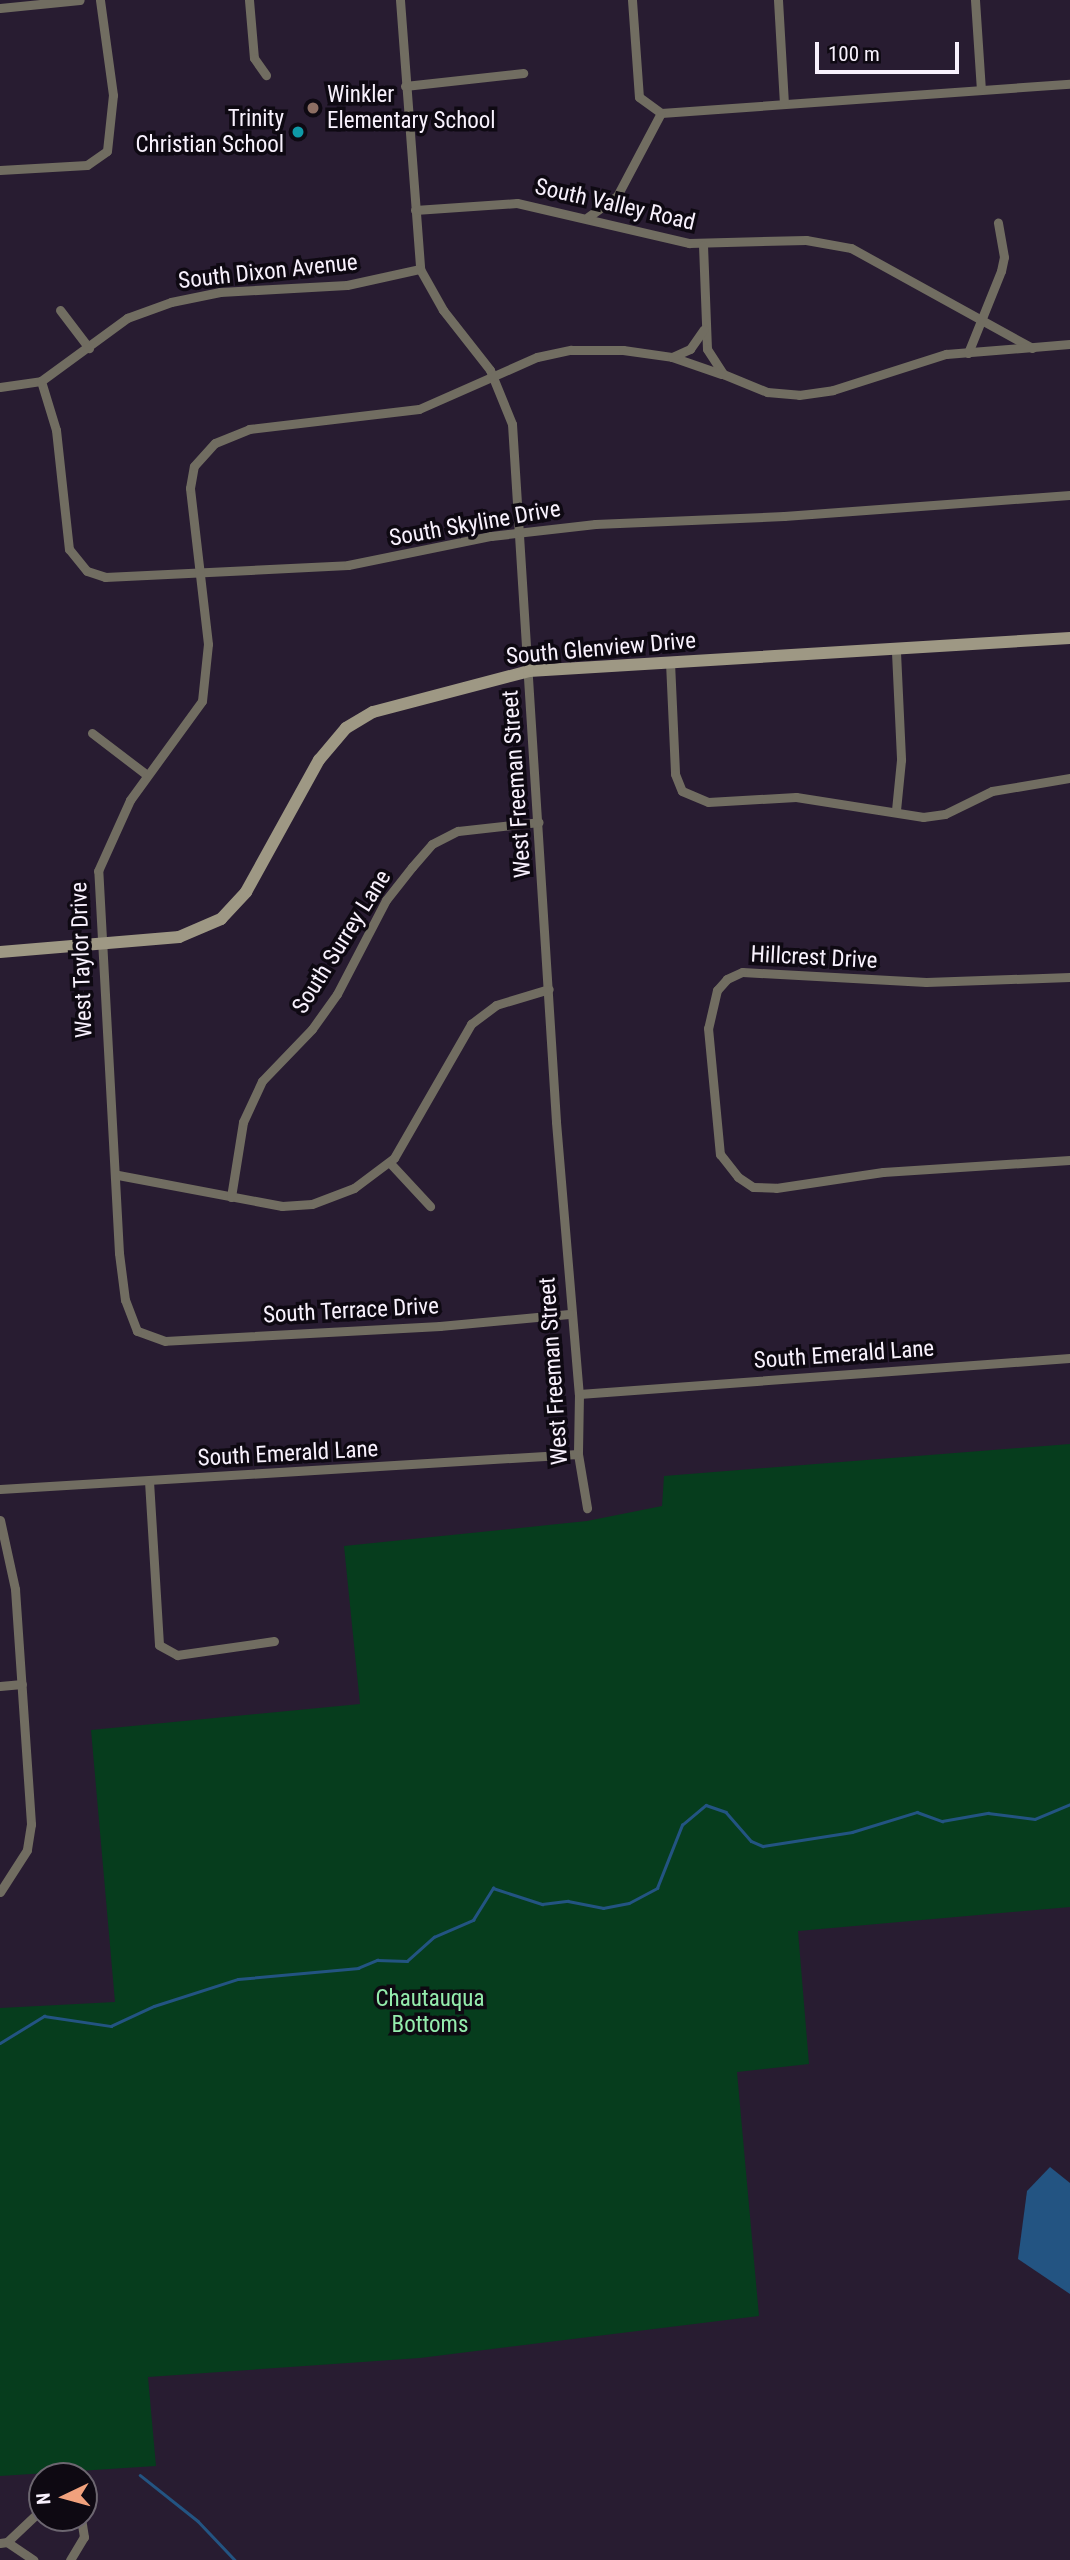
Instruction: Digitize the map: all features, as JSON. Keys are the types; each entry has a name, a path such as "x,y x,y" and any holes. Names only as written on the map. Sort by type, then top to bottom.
{"street":[{"path":"0,8 80,0"},
{"path":"0,170 87,165 107,151 113,95 100,0"},
{"path":"249,0 254,58 265,75"},
{"name":"West Freeman Street","path":"400,0 420,269 443,310 469,339 494,377 512,424 569,1314 579,1394 578,1454 587,1508"},
{"path":"632,0 639,97 661,113 1070,85"},
{"path":"778,0 784,104"},
{"path":"975,0 981,90"},
{"path":"405,86 523,73"},
{"path":"588,217 618,196 661,113"},
{"name":"South Valley Road","path":"415,210 517,203 703,245 806,240 850,247 913,278 982,323 1032,348"},
{"path":"968,353 982,323 1004,257 998,223"},
{"path":"703,245 704,329 707,349 723,374"},
{"name":"South Dixon Avenue","path":"0,387 41,381 127,318 171,302 219,292 347,285 420,269"},
{"path":"61,310 89,348"},
{"path":"671,357 690,349 704,329"},
{"path":"494,377 537,357 571,350 624,350 671,357 767,392 799,395 833,390 946,354 1070,344"},
{"name":"West Taylor Drive","path":"137,1331 125,1300 118,1175 105,1061 98,871 118,822 147,775 202,701 208,644 191,477 194,466 215,443 241,432 419,409 494,377"},
{"name":"South Skyline Drive","path":"41,381 52,408 69,549 77,564 89,573 105,577 200,575 348,565 521,532 1070,495"},
{"name":"South Glenview Drive","path":"0,952 179,937 221,919 246,892 302,787 346,728 373,712 529,671 896,652 1070,638"},
{"path":"896,652 901,760 896,810"},
{"path":"670,662 675,774 682,791 708,802 796,797 896,810 923,817 945,814 992,791 1070,778"},
{"path":"92,733 147,775"},
{"name":"South Surrey Lane","path":"232,1198 243,1122 262,1081 312,1029 337,994 386,900 412,867 432,844 458,831 539,822"},
{"name":"Hillcrest Drive","path":"1070,977 926,982 742,972 727,979 717,990 708,1028 720,1154 738,1177 752,1187 776,1188 883,1172 1070,1160"},
{"path":"118,1175 282,1206 312,1203 354,1188 390,1163 471,1024 496,1005 549,989"},
{"path":"390,1163 430,1206"},
{"name":"South Terrace Drive","path":"137,1331 165,1341 440,1326 569,1314"},
{"name":"South Emerald Lane","path":"579,1394 1070,1358"},
{"name":"South Emerald Lane","path":"0,1489 578,1454"},
{"path":"149,1481 159,1645 177,1655 274,1641"},
{"path":"0,1520 15,1589 31,1824 27,1850 0,1892"},
{"path":"0,1686 22,1684"},
{"path":"28,2521 4,2542 34,2560"},
{"path":"70,2560 84,2537 83,2532"}],"green space":[{"name":"Chautauqua Bottoms","path":"1070,1444 1070,1907 798,1931 809,2064 737,2072 759,2316 420,2358 148,2377 156,2466 98,2470 98,2462 28,2462 28,2474 0,2476 0,2008 115,2002 91,1730 360,1704 344,1546 587,1521 662,1506 664,1476"}],"water":[{"path":"1050,2167 1070,2183 1070,2294 1018,2259 1027,2191"}],"waterway":[{"path":"0,2043 44,2016 111,2026 154,2006 238,1979 358,1968 377,1960 407,1961 434,1937 473,1920 493,1888 542,1904 568,1901 603,1908 629,1903 657,1888 682,1825 706,1805 726,1812 751,1841 763,1846 852,1832 917,1812 942,1821 988,1813 1035,1819 1070,1804"},
{"path":"140,2475 198,2521 235,2560"}],"place":[{"name":"Winkler Elementary School","path":"313,108"},
{"name":"Trinity Christian School","path":"298,132"}]}
